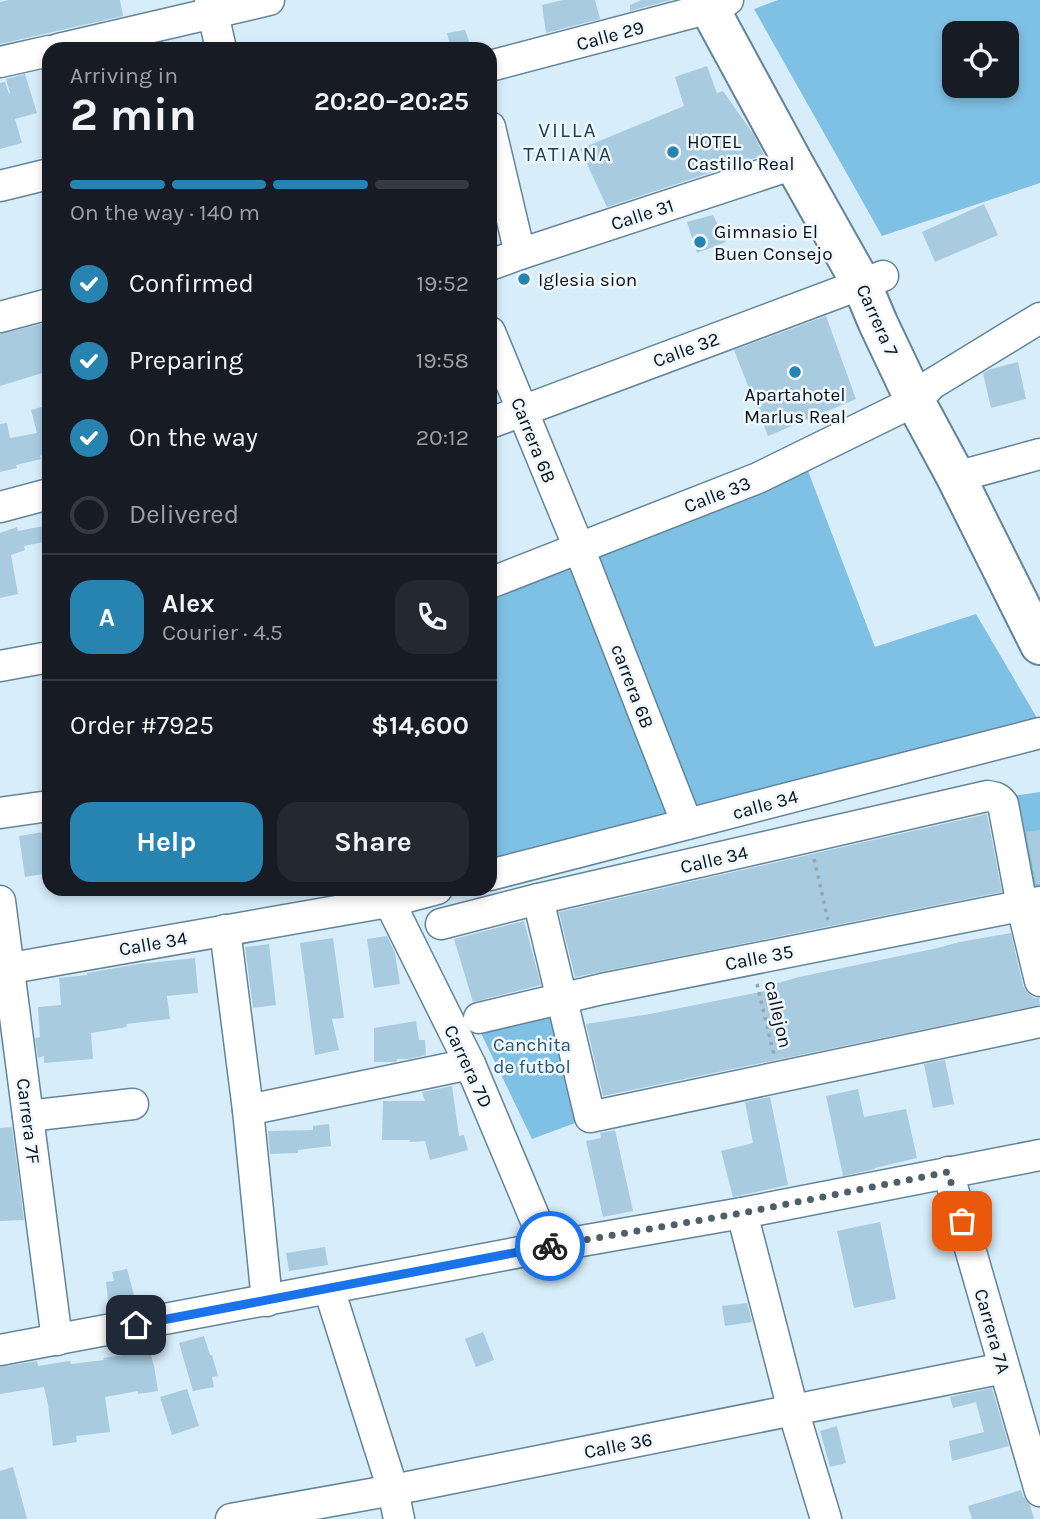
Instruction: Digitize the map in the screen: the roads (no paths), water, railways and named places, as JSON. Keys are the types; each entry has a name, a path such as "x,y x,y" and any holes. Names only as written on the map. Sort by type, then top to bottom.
{"main road":[{"name":"Carrera 7","path":"720,2 794,164 873,280"},
{"name":"Carrera 7","path":"720,2 873,280 923,393 965,474 1040,645"},
{"name":"Carrera 7","path":"965,474 1040,598"}],"street":[{"path":"83,42 211,6 270,0"},
{"name":"Calle 29","path":"497,64 720,2"},
{"path":"211,6 219,42"},
{"path":"0,62 42,53"},
{"name":"Calle 31","path":"497,262 794,164"},
{"path":"0,186 42,176"},
{"path":"497,182 520,254"},
{"name":"Calle 32","path":"497,419 873,280"},
{"path":"0,317 42,306"},
{"name":"Calle 33","path":"497,580 758,478 923,393 1040,318"},
{"name":"Carrera 6B","path":"497,350 579,548"},
{"path":"965,474 1040,454"},
{"path":"0,507 42,497"},
{"name":"carrera 6B","path":"579,548 687,824"},
{"path":"0,666 42,658"},
{"name":"calle 34","path":"497,873 1040,733"},
{"name":"Calle 34","path":"441,925 538,898 987,796 1000,800 1003,804 1031,904"},
{"path":"0,813 42,807"},
{"name":"Calle 34","path":"5,970 225,930 381,896"},
{"name":"Carrera 7D","path":"386,896 470,1064 547,1247"},
{"path":"538,898 590,1117 1040,1021"},
{"name":"Carrera 7F","path":"0,901 5,970 28,1116 57,1340"},
{"path":"1031,904 1040,981"},
{"name":"Calle 35","path":"479,1018 751,958 1031,904"},
{"path":"225,930 248,1110 267,1301"},
{"path":"248,1110 470,1064"},
{"path":"28,1116 133,1104"},
{"path":"0,1350 742,1213 1040,1154"},
{"name":"Carrera 7A","path":"948,1172 1040,1490"},
{"path":"742,1213 793,1410 826,1519"},
{"path":"329,1289 396,1505"},
{"name":"Calle 36","path":"231,1519 396,1505 793,1410 1004,1368"}],"place":[{"name":"HOTEL Castillo Real","path":"673,152"},
{"name":"Gimnasio El Buen Consejo","path":"700,242"},
{"name":"Iglesia sion","path":"524,279"},
{"name":"Apartahotel Marlus Real","path":"795,372"}],"district":[{"name":"VILLA TATIANA","path":"568,142"}],"park label":[{"name":"Canchita de futbol","path":"532,1055"}]}
